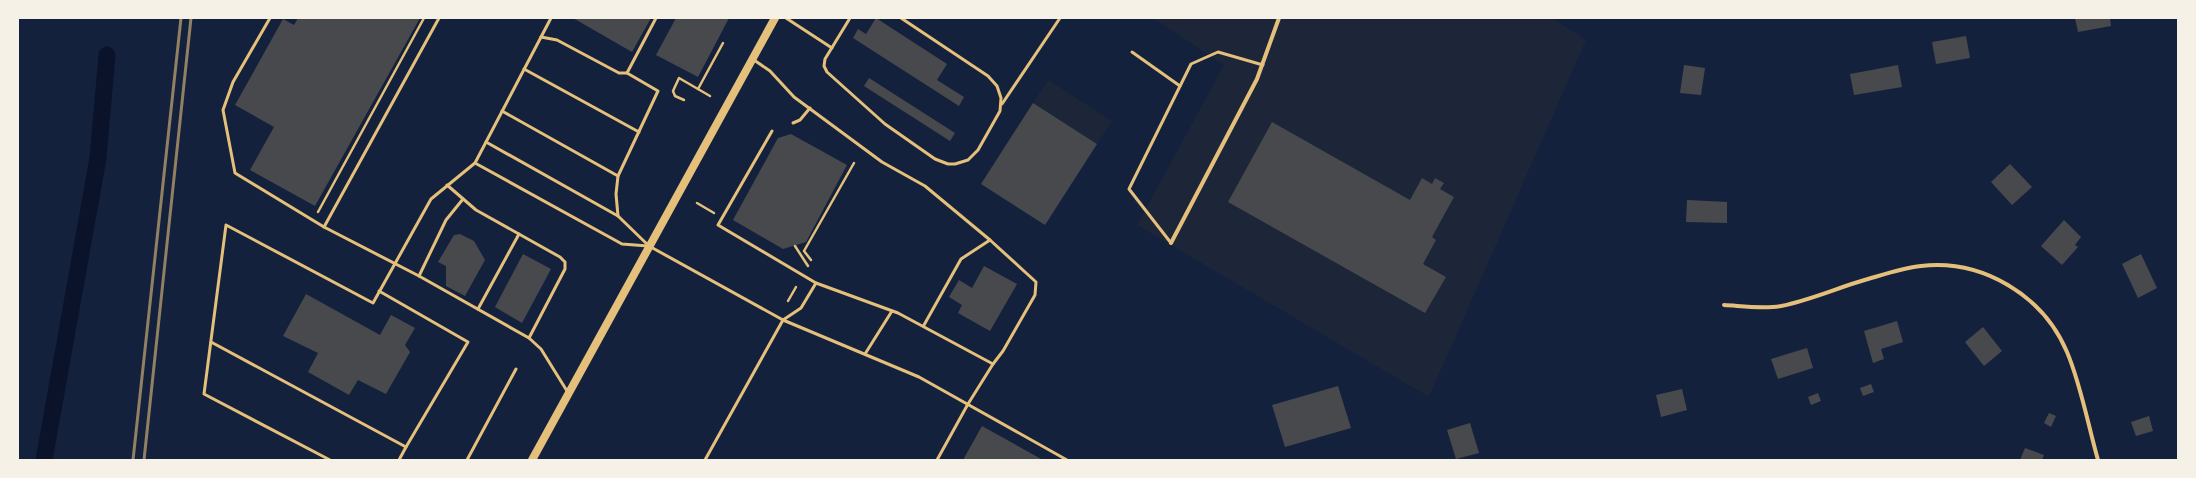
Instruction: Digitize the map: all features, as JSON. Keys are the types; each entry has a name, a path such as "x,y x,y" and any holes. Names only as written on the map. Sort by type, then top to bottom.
{"main road":[{"path":"532,460 775,18"}],"street":[{"path":"1171,243 1263,66 1279,18"},
{"path":"1724,305 1781,306 1854,283 1920,266 1956,266 1992,276 2029,300 2044,315 2061,339 2070,359 2098,460"}],"lane":[{"path":"270,18 233,82 223,110 235,172 324,227 419,276 529,338 541,349 568,393"},
{"path":"324,227 439,18"},
{"path":"330,460 204,394 226,226 373,303 428,203 475,162 551,18"},
{"path":"627,73 656,18"},
{"path":"786,18 832,48"},
{"path":"850,18 824,62 829,75 885,124 941,162 955,164 968,160 973,156 998,116 1002,104 1060,18"},
{"path":"901,18 988,76 997,86 1002,104"},
{"path":"541,37 557,40 619,73 627,73 658,91 618,176 616,194 618,216"},
{"path":"1132,52 1180,86"},
{"path":"1171,243 1129,189 1191,64 1218,52 1263,66"},
{"path":"752,59 770,71 791,94 882,162 925,186 1034,279 1037,288 1003,351 968,404 937,460"},
{"path":"524,69 638,132"},
{"path":"793,123 803,118 810,108"},
{"path":"502,111 618,176"},
{"path":"772,132 718,225 816,283 892,311 924,325 993,364"},
{"path":"486,142 618,216 649,246 783,320 919,378 1067,460"},
{"path":"475,162 622,244 649,246"},
{"path":"448,185 476,210 562,258 566,264 565,270 529,338"},
{"path":"419,276 446,220 463,199"},
{"path":"478,309 519,234"},
{"path":"924,325 961,260 990,240"},
{"path":"705,460 783,320 801,308 816,283"},
{"path":"379,291 468,342 399,460"},
{"path":"865,354 892,311"},
{"path":"211,342 406,447"},
{"path":"467,460 516,369"}],"path":[{"path":"315,221 324,200 424,18"},
{"path":"698,89 723,43"},
{"path":"684,100 676,96 673,92 679,78 710,96"},
{"path":"811,260 804,251 854,164"},
{"path":"697,203 714,213"},
{"path":"795,246 808,266"},
{"path":"788,301 796,287"}],"shaded area":[{"path":"1153,18 1551,18 1586,40 1429,397 1137,225 1224,65"},
{"path":"1048,80 1112,121 1097,144 1033,103"}],"building":[{"path":"298,18 420,18 315,206 250,170 274,127 235,105 283,19 294,25"},
{"path":"573,18 651,18 632,52"},
{"path":"676,18 729,18 698,77 656,55"},
{"path":"876,18 947,64 937,80 964,97 959,106 853,38 858,29 866,34"},
{"path":"2075,18 2110,18 2111,26 2078,32"},
{"path":"1966,36 1970,58 1936,64 1932,42"},
{"path":"1684,65 1705,68 1701,95 1680,93"},
{"path":"1898,65 1902,87 1854,95 1850,74"},
{"path":"869,78 955,133 950,141 864,86"},
{"path":"1033,103 1097,144 1045,225 981,184"},
{"path":"1272,122 1410,200 1422,178 1432,184 1435,178 1444,183 1440,189 1454,197 1432,237 1436,240 1423,264 1446,277 1425,313 1228,202"},
{"path":"791,134 847,165 806,242 783,249 733,220 778,138"},
{"path":"2010,164 2032,187 2012,205 1991,182"},
{"path":"1687,200 1727,202 1727,223 1686,222"},
{"path":"2064,220 2081,237 2075,245 2078,247 2062,265 2041,246"},
{"path":"460,234 474,241 485,260 465,296 446,286 446,266 438,262 454,235"},
{"path":"523,254 551,269 522,323 495,307"},
{"path":"2141,254 2157,288 2138,298 2122,264"},
{"path":"984,266 1017,284 990,331 958,313 962,305 949,297 959,280 972,288"},
{"path":"306,294 380,335 391,315 415,328 405,345 410,352 386,394 358,380 349,395 308,372 318,353 283,336"},
{"path":"1897,321 1903,342 1881,349 1884,359 1873,363 1864,331"},
{"path":"1983,327 2002,351 1984,366 1965,342"},
{"path":"1807,348 1813,368 1778,379 1771,359"},
{"path":"1871,384 1874,392 1863,396 1860,388"},
{"path":"1338,386 1351,428 1285,447 1272,405"},
{"path":"1682,389 1687,410 1661,417 1656,395"},
{"path":"1818,393 1821,401 1811,405 1808,397"},
{"path":"2049,413 2056,416 2051,427 2044,423"},
{"path":"2149,416 2153,431 2136,436 2131,422"},
{"path":"1470,423 1479,453 1456,459 1447,430"},
{"path":"982,426 1043,460 963,460"},
{"path":"2025,448 2044,455 2042,460 2020,460"}],"waterway":[{"path":"44,460 98,158 107,55"}],"railway":[{"path":"133,460 181,18"},
{"path":"144,460 191,18"}]}
